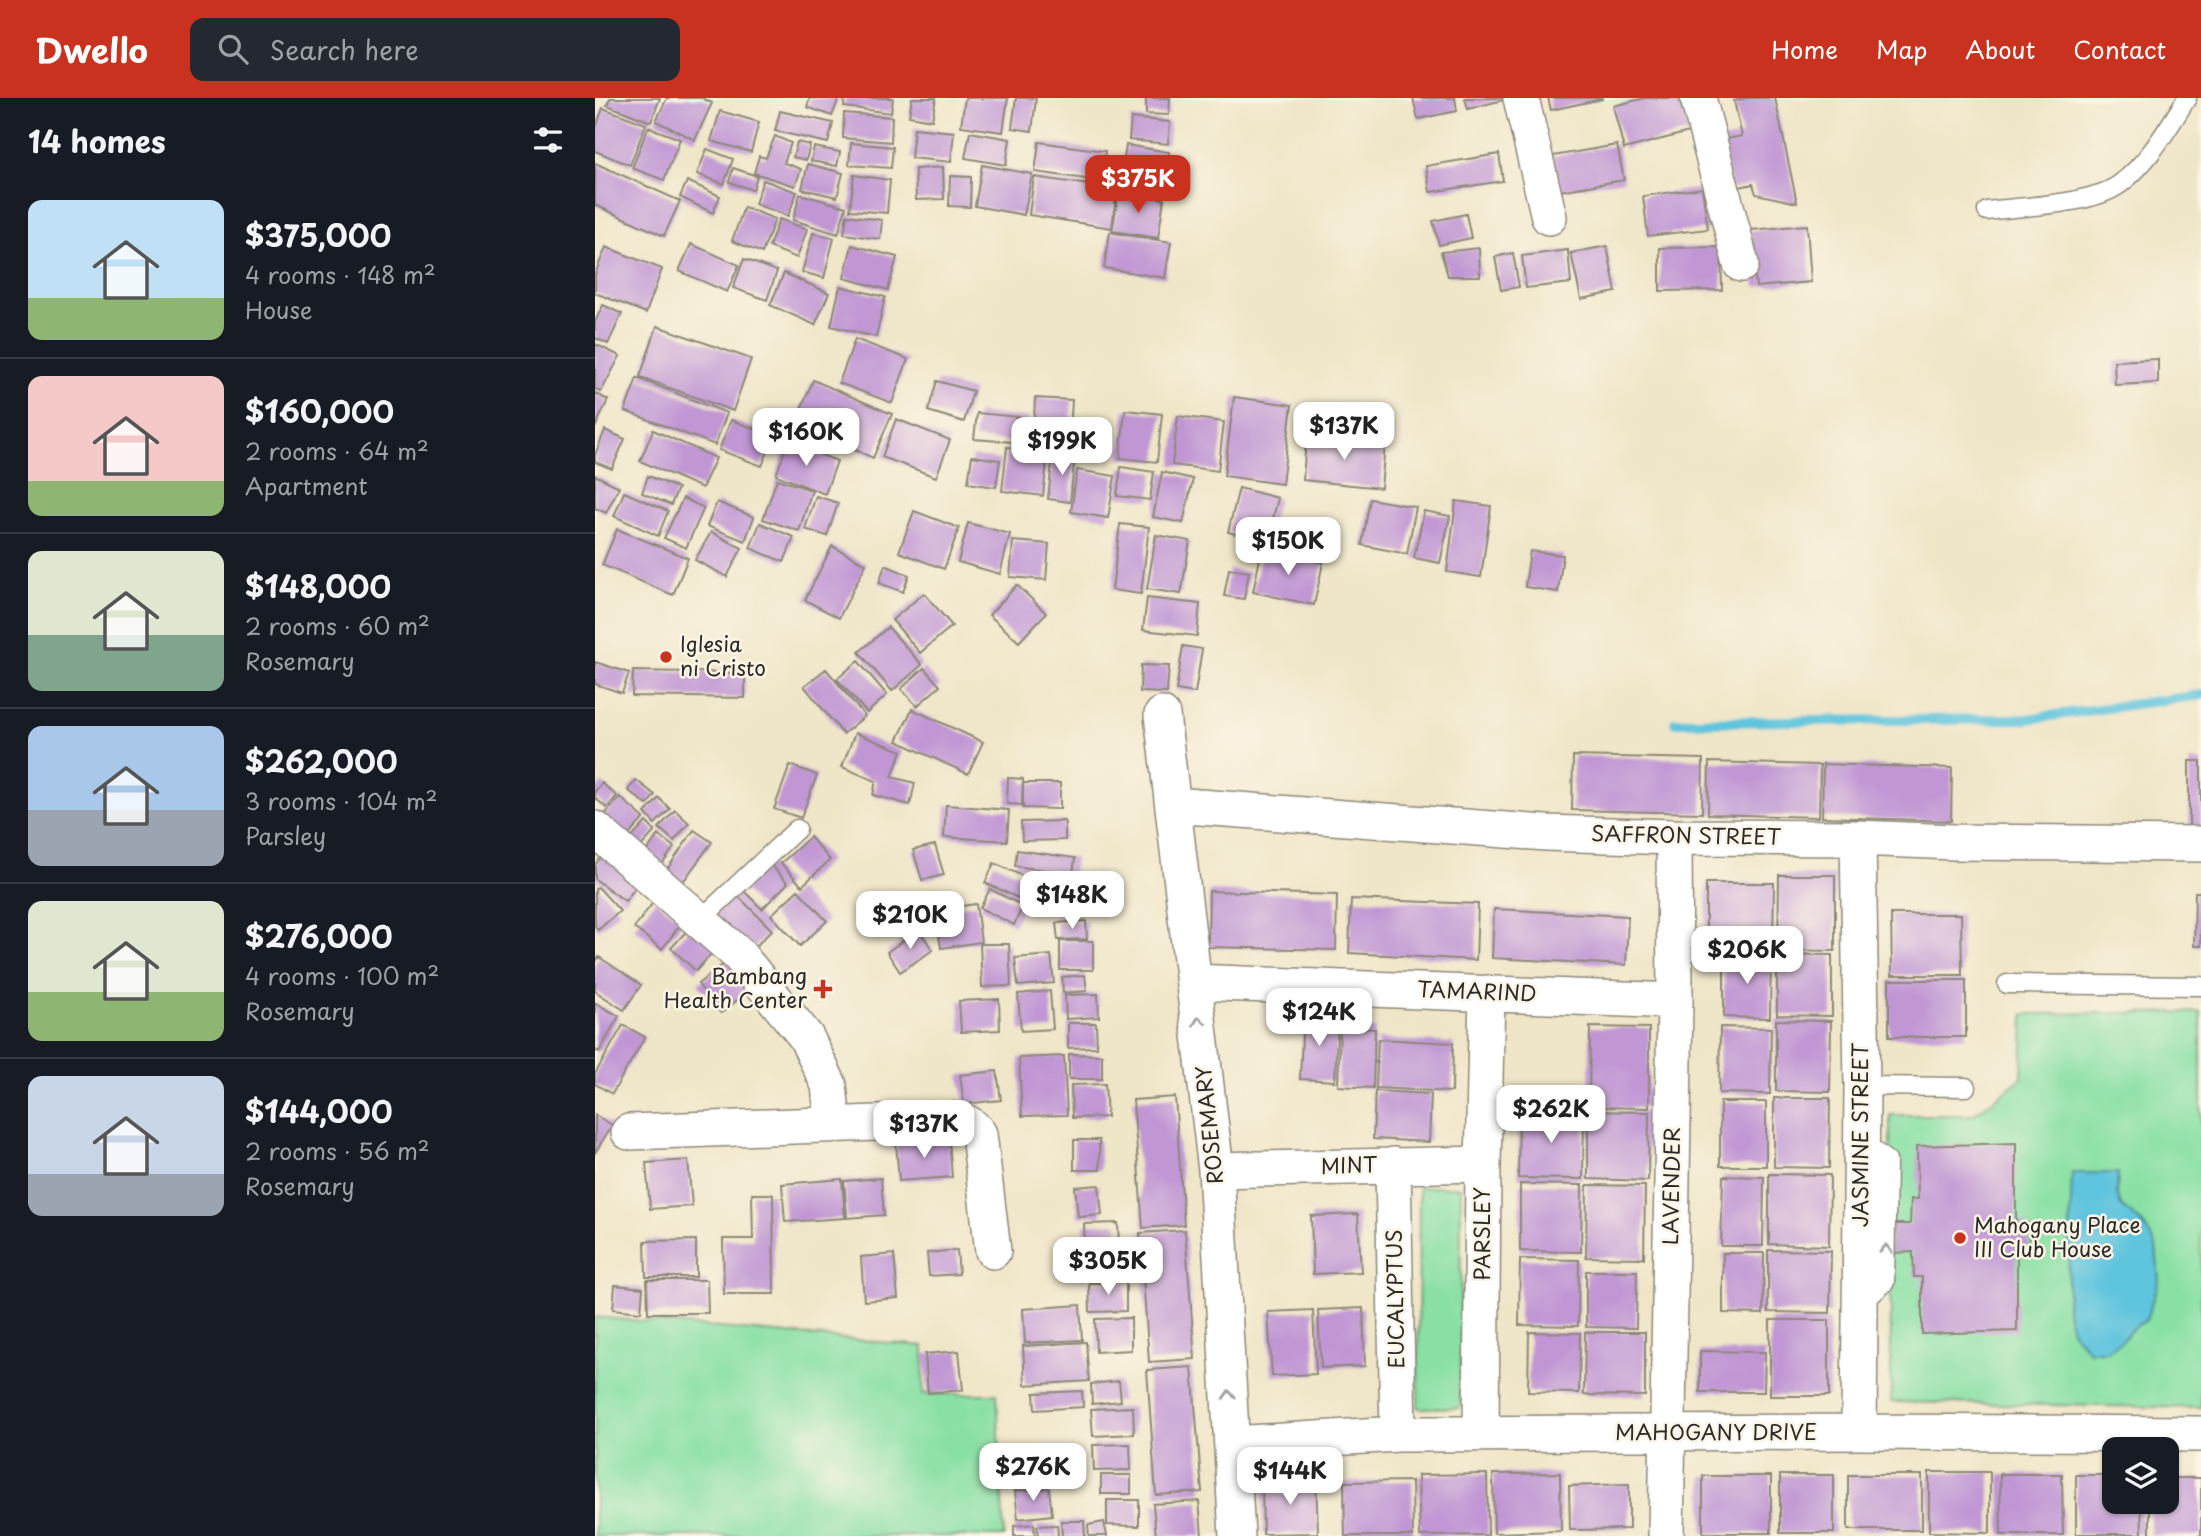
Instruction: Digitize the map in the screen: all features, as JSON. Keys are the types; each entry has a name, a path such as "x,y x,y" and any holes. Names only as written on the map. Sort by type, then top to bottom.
{"street":[{"path":"1521,98 1549,217"},
{"path":"1698,98 1741,264"},
{"name":"ROSEMARY","path":"1162,715 1216,1170 1237,1536"},
{"name":"SAFFRON STREET","path":"1173,805 1546,833 1954,842 2201,844"},
{"path":"595,829 738,954 806,1037 829,1085 834,1124"},
{"name":"LAVENDER","path":"1666,1536 1675,1000 1674,837"},
{"name":"JASMINE STREET","path":"1858,838 1862,1086 1859,1432"},
{"name":"TAMARIND","path":"1194,982 1675,1000"},
{"name":"PARSLEY","path":"1482,1434 1487,993"},
{"path":"629,1132 958,1120 974,1126 979,1134 993,1251"},
{"name":"MINT","path":"1216,1170 1483,1164"},
{"name":"EUCALYPTUS","path":"1393,1165 1398,1434"},
{"name":"MAHOGANY DRIVE","path":"1232,1444 1398,1434 2201,1434"}],"lane":[{"path":"1987,211 2090,198 2119,185 2151,151 2187,98"},
{"path":"700,920 797,829"},
{"path":"2007,984 2201,986"},
{"path":"1862,1086 1966,1087"}],"green space":[{"path":"2201,1012 2201,1408 1891,1402 1890,1115 1973,1115 2022,1078 2024,1014"},
{"path":"1419,1187 1461,1187 1460,1408 1418,1408"},
{"path":"595,1317 924,1346 923,1394 997,1394 1004,1536 595,1536"}],"water":[{"path":"2072,1173 2118,1173 2117,1193 2121,1206 2144,1225 2156,1246 2159,1281 2146,1320 2107,1351 2089,1351 2071,1330 2067,1310"}],"building":[{"path":"610,98 660,98 651,122 607,105"},
{"path":"667,98 702,98 712,103 695,140 656,121"},
{"path":"810,98 839,98 832,116 807,107"},
{"path":"845,98 893,98 891,113 844,107"},
{"path":"912,98 936,98 932,120 909,116"},
{"path":"965,98 1008,98 1003,132 961,126"},
{"path":"1016,98 1036,98 1032,131 1012,128"},
{"path":"1146,98 1170,98 1169,115 1146,114"},
{"path":"1413,98 1455,98 1457,111 1418,119"},
{"path":"1465,98 1507,98 1507,99 1468,109"},
{"path":"1548,98 1602,98 1602,99 1551,110"},
{"path":"1645,98 1679,98 1689,132 1624,149 1613,106"},
{"path":"1745,98 1775,98 1797,203 1756,194 1753,184 1731,189 1721,140 1742,136 1734,101"},
{"path":"603,108 646,124 630,165 595,151 595,130"},
{"path":"720,111 759,122 751,152 711,141"},
{"path":"780,111 833,123 828,143 775,131"},
{"path":"844,113 892,117 891,142 843,138"},
{"path":"1131,118 1170,122 1168,144 1129,140"},
{"path":"648,127 680,139 664,180 632,168"},
{"path":"914,128 954,132 951,162 911,158"},
{"path":"970,132 1010,139 1006,165 965,158"},
{"path":"775,136 791,143 784,163 801,169 795,186 754,173 759,156 766,158"},
{"path":"797,142 810,145 806,160 793,157"},
{"path":"1039,142 1105,151 1101,181 1035,172"},
{"path":"851,143 893,147 891,168 849,165"},
{"path":"1126,145 1169,152 1162,198 1119,190"},
{"path":"1617,145 1624,180 1559,191 1553,156"},
{"path":"814,147 840,152 837,166 811,161"},
{"path":"707,149 733,159 724,184 697,174"},
{"path":"1499,154 1503,181 1430,192 1426,166"},
{"path":"595,163 680,201 664,236 595,205"},
{"path":"808,164 843,173 837,197 802,189"},
{"path":"982,165 1032,174 1024,215 975,206"},
{"path":"943,167 944,199 916,200 915,169"},
{"path":"733,168 757,176 753,190 729,182"},
{"path":"854,175 890,180 887,213 850,210"},
{"path":"950,176 971,177 970,207 949,206"},
{"path":"1034,177 1117,189 1112,228 1029,215"},
{"path":"763,180 797,192 788,216 755,204"},
{"path":"687,181 720,196 713,213 680,197"},
{"path":"1702,188 1708,229 1648,236 1643,196"},
{"path":"1119,191 1164,199 1158,238 1112,231"},
{"path":"800,194 846,207 838,234 793,220"},
{"path":"744,207 775,219 762,253 732,241"},
{"path":"1466,214 1471,238 1439,245 1433,221"},
{"path":"847,215 882,220 880,239 844,234"},
{"path":"779,219 807,229 797,258 769,247"},
{"path":"1807,225 1811,282 1756,287 1751,230"},
{"path":"1110,232 1171,242 1165,278 1104,268"},
{"path":"813,233 834,238 824,278 802,272"},
{"path":"691,244 739,265 727,292 679,271"},
{"path":"852,245 897,257 888,290 844,278"},
{"path":"1607,246 1616,292 1581,299 1571,253"},
{"path":"606,247 662,269 646,313 595,293 595,274"},
{"path":"1721,247 1722,290 1660,291 1660,248"},
{"path":"1479,248 1480,276 1448,276 1441,252"},
{"path":"1568,250 1571,283 1526,288 1522,256"},
{"path":"1513,253 1519,287 1501,290 1495,257"},
{"path":"744,259 777,271 767,300 733,288"},
{"path":"784,273 829,293 815,325 770,305"},
{"path":"840,286 885,297 876,337 831,326"},
{"path":"603,305 622,314 608,344 595,338 595,322"},
{"path":"657,326 751,359 733,411 640,377"},
{"path":"855,339 908,359 892,403 839,383"},
{"path":"595,344 620,356 601,392 595,389"},
{"path":"2158,359 2158,383 2115,385 2114,361"},
{"path":"637,378 727,413 715,445 625,411"},
{"path":"813,380 892,414 873,458 795,423"},
{"path":"937,381 973,391 964,422 928,411"},
{"path":"595,393 608,400 595,428"},
{"path":"1234,397 1292,405 1282,484 1224,476"},
{"path":"1035,398 1072,400 1069,448 1033,445"},
{"path":"1125,410 1162,414 1157,462 1120,458"},
{"path":"977,413 1028,418 1026,443 974,439"},
{"path":"1178,416 1224,422 1218,471 1172,465"},
{"path":"896,419 950,440 936,477 882,457"},
{"path":"731,420 774,436 762,466 719,450"},
{"path":"605,430 625,439 612,469 595,462"},
{"path":"653,430 716,458 702,488 640,461"},
{"path":"1306,437 1385,445 1381,488 1303,480"},
{"path":"788,442 837,461 825,494 776,475"},
{"path":"1007,447 1048,453 1043,496 1002,491"},
{"path":"1053,453 1075,455 1070,502 1048,499"},
{"path":"972,456 1000,460 996,487 968,483"},
{"path":"1121,467 1154,472 1150,500 1117,496"},
{"path":"1077,470 1115,476 1108,518 1071,512"},
{"path":"1162,472 1193,479 1183,523 1153,517"},
{"path":"595,475 619,487 606,513 595,508"},
{"path":"648,476 678,488 671,505 642,493"},
{"path":"777,479 812,490 799,531 763,519"},
{"path":"1239,488 1278,498 1267,542 1228,532"},
{"path":"624,492 668,511 658,536 614,516"},
{"path":"816,496 838,503 827,536 805,529"},
{"path":"683,498 704,508 686,548 664,538"},
{"path":"1370,499 1416,507 1407,554 1362,545"},
{"path":"1456,501 1491,506 1481,577 1447,572"},
{"path":"717,502 754,517 745,541 707,526"},
{"path":"914,511 959,528 944,569 899,552"},
{"path":"1424,511 1450,516 1440,563 1414,558"},
{"path":"760,523 794,537 784,562 750,548"},
{"path":"968,523 1010,534 1000,574 958,562"},
{"path":"1120,524 1149,527 1141,594 1112,590"},
{"path":"617,529 688,558 673,595 602,565"},
{"path":"711,532 742,548 727,577 695,560"},
{"path":"1156,535 1190,541 1181,594 1147,589"},
{"path":"1013,541 1049,544 1046,580 1010,577"},
{"path":"832,546 866,564 839,618 805,600"},
{"path":"1262,549 1323,563 1314,605 1253,592"},
{"path":"1530,551 1563,555 1558,592 1525,587"},
{"path":"885,565 909,575 903,592 879,583"},
{"path":"1229,569 1249,572 1244,599 1224,596"},
{"path":"1017,585 1046,613 1019,642 989,615"},
{"path":"924,593 952,626 920,653 892,620"},
{"path":"1147,598 1200,604 1197,636 1143,630"},
{"path":"888,627 922,665 892,691 859,652"},
{"path":"1183,646 1202,649 1195,693 1176,690"},
{"path":"858,661 887,695 867,713 837,679"},
{"path":"595,662 629,673 622,693 595,684"},
{"path":"1141,665 1169,666 1167,693 1140,692"},
{"path":"924,668 940,686 917,706 901,689"},
{"path":"826,669 865,716 843,734 804,686"},
{"path":"633,671 745,673 745,698 632,696"},
{"path":"912,709 983,742 968,774 897,741"},
{"path":"855,733 902,751 892,777 915,783 910,805 873,795 876,781 842,767"},
{"path":"1573,756 1703,759 1702,813 1572,810"},
{"path":"2189,761 2201,761 2201,828 2189,828"},
{"path":"1709,762 1820,765 1819,817 1708,814"},
{"path":"1823,764 1952,768 1951,821 1822,817"},
{"path":"790,765 817,775 801,818 774,809"},
{"path":"1008,778 1023,779 1022,805 1007,804"},
{"path":"636,780 655,795 647,805 628,790"},
{"path":"602,783 617,796 607,808 595,798 595,791"},
{"path":"1023,783 1060,783 1060,809 1023,808"},
{"path":"620,797 644,818 621,844 597,824"},
{"path":"659,798 670,809 655,824 645,813"},
{"path":"946,805 1009,810 1007,841 944,837"},
{"path":"675,810 689,823 674,841 659,828"},
{"path":"1065,821 1065,840 1022,841 1021,822"},
{"path":"646,822 655,831 636,852 627,843"},
{"path":"694,830 712,842 682,883 666,871"},
{"path":"658,835 674,847 657,872 641,860"},
{"path":"810,837 830,860 802,886 781,863"},
{"path":"935,845 944,875 922,880 913,850"},
{"path":"606,850 643,878 625,901 595,879 595,865"},
{"path":"1017,850 1075,858 1073,874 1015,866"},
{"path":"769,863 788,883 762,909 742,889"},
{"path":"994,863 1036,882 1027,902 985,883"},
{"path":"1044,875 1081,889 1070,918 1033,904"},
{"path":"1779,875 1835,875 1835,951 1778,950"},
{"path":"1706,883 1774,883 1773,946 1706,945"},
{"path":"598,887 620,911 598,930 595,926 595,889"},
{"path":"990,889 1023,906 1014,925 980,908"},
{"path":"798,890 827,921 800,946 771,915"},
{"path":"1209,891 1337,895 1336,950 1208,947"},
{"path":"2195,892 2201,892 2201,946 2194,946"},
{"path":"735,893 772,930 749,953 712,917"},
{"path":"1351,899 1478,904 1476,960 1349,953"},
{"path":"655,900 683,921 662,949 634,928"},
{"path":"976,904 981,942 941,948 935,910"},
{"path":"1494,909 1628,916 1626,965 1492,958"},
{"path":"1891,914 1961,914 1962,975 1892,975"},
{"path":"1086,921 1087,939 1058,940 1056,923"},
{"path":"694,923 719,945 696,971 671,948"},
{"path":"919,930 933,950 900,972 887,952"},
{"path":"1060,941 1093,941 1093,970 1060,970"},
{"path":"980,944 1009,944 1011,986 982,987"},
{"path":"1724,954 1771,954 1770,1018 1724,1017"},
{"path":"1777,954 1832,955 1832,1016 1777,1015"},
{"path":"735,955 757,984 721,1013 698,984"},
{"path":"1051,955 1054,983 1018,986 1015,958"},
{"path":"599,957 641,985 624,1010 595,991 595,963"},
{"path":"1085,975 1087,991 1063,993 1062,977"},
{"path":"1889,980 1966,980 1966,1037 1889,1037"},
{"path":"1050,991 1053,1029 1021,1031 1018,994"},
{"path":"1098,994 1099,1017 1066,1019 1065,995"},
{"path":"999,999 1000,1030 961,1032 959,1001"},
{"path":"595,1003 619,1016 599,1052 595,1050"},
{"path":"1303,1015 1338,1017 1335,1081 1300,1079"},
{"path":"1776,1020 1831,1021 1830,1092 1776,1091"},
{"path":"1068,1023 1096,1023 1097,1047 1068,1048"},
{"path":"623,1025 645,1037 612,1094 595,1084 595,1074"},
{"path":"1340,1027 1375,1029 1373,1088 1338,1086"},
{"path":"1590,1027 1649,1028 1649,1108 1589,1107"},
{"path":"1720,1027 1771,1028 1770,1094 1719,1093"},
{"path":"1378,1039 1453,1043 1452,1092 1376,1088"},
{"path":"1069,1054 1102,1055 1102,1079 1069,1079"},
{"path":"1064,1056 1067,1115 1022,1116 1019,1058"},
{"path":"997,1071 1001,1100 964,1104 960,1075"},
{"path":"1105,1084 1107,1117 1072,1118 1071,1085"},
{"path":"1375,1091 1431,1094 1429,1142 1373,1139"},
{"path":"1175,1097 1184,1225 1143,1228 1133,1100"},
{"path":"1774,1098 1830,1098 1829,1168 1774,1167"},
{"path":"1720,1102 1766,1102 1766,1166 1720,1166"},
{"path":"1519,1111 1584,1112 1583,1179 1518,1178"},
{"path":"1588,1111 1649,1112 1648,1181 1588,1179"},
{"path":"595,1115 612,1125 595,1153"},
{"path":"949,1139 952,1177 899,1181 896,1143"},
{"path":"1074,1140 1099,1140 1100,1170 1074,1170"},
{"name":"Mahogany Place III Club House","path":"2016,1143 2016,1223 2028,1223 2029,1251 2017,1251 2017,1331 1922,1334 1922,1277 1914,1277 1913,1252 1891,1253 1891,1224 1910,1224 1911,1199 1918,1199 1917,1146"},
{"path":"688,1160 692,1206 650,1209 646,1163"},
{"path":"1769,1174 1830,1175 1829,1246 1769,1244"},
{"path":"1723,1176 1764,1177 1763,1246 1721,1246"},
{"path":"881,1178 884,1215 847,1218 844,1181"},
{"path":"842,1179 845,1218 785,1222 782,1184"},
{"path":"1520,1184 1582,1185 1581,1252 1520,1251"},
{"path":"1099,1185 1102,1215 1078,1217 1075,1187"},
{"path":"1587,1185 1645,1186 1644,1258 1586,1257"},
{"path":"752,1194 773,1194 774,1294 724,1294 723,1239 753,1239"},
{"path":"1358,1214 1361,1272 1313,1274 1311,1216"},
{"path":"1118,1223 1119,1247 1085,1248 1084,1224"},
{"path":"1185,1230 1195,1359 1149,1362 1140,1233"},
{"path":"696,1240 696,1277 646,1277 645,1241"},
{"path":"957,1250 959,1274 929,1276 927,1253"},
{"path":"1768,1250 1831,1251 1830,1313 1768,1312"},
{"path":"1723,1253 1764,1253 1763,1314 1723,1313"},
{"path":"894,1254 898,1298 864,1301 861,1257"},
{"path":"1121,1256 1122,1275 1083,1277 1082,1257"},
{"path":"1520,1259 1579,1260 1578,1326 1519,1325"},
{"path":"1586,1271 1637,1271 1636,1328 1586,1327"},
{"path":"647,1280 707,1280 708,1313 648,1313"},
{"path":"1126,1282 1126,1311 1090,1312 1089,1283"},
{"path":"615,1285 643,1288 641,1312 613,1309"},
{"path":"1080,1305 1082,1340 1025,1343 1023,1309"},
{"path":"1363,1308 1365,1366 1321,1368 1318,1310"},
{"path":"1313,1310 1316,1374 1272,1376 1268,1312"},
{"path":"1131,1318 1131,1350 1096,1352 1095,1319"},
{"path":"1770,1320 1829,1320 1829,1396 1770,1396"},
{"path":"1529,1332 1580,1333 1579,1393 1528,1392"},
{"path":"1585,1332 1645,1332 1645,1396 1584,1395"},
{"path":"1086,1342 1089,1381 1025,1385 1023,1346"},
{"path":"959,1351 963,1390 928,1393 925,1354"},
{"path":"1700,1351 1765,1352 1764,1392 1700,1392"},
{"path":"1192,1367 1202,1492 1156,1495 1147,1370"},
{"path":"1119,1381 1121,1401 1092,1404 1091,1384"},
{"path":"1082,1391 1083,1407 1035,1410 1034,1393"},
{"path":"1133,1407 1134,1434 1093,1436 1091,1409"},
{"path":"1130,1444 1131,1470 1094,1471 1093,1445"},
{"path":"1929,1472 1990,1472 1990,1533 1929,1532"},
{"path":"1560,1473 1561,1531 1494,1533 1493,1474"},
{"path":"1487,1474 1488,1535 1420,1536 1418,1475"},
{"path":"2000,1474 2062,1474 2063,1535 2001,1535"},
{"path":"1101,1475 1131,1475 1131,1494 1101,1494"},
{"path":"1780,1475 1834,1475 1834,1533 1780,1533"},
{"path":"1848,1475 1922,1475 1922,1530 1848,1530"},
{"path":"2076,1475 2102,1475 2102,1514 2141,1514 2142,1534 2076,1534"},
{"path":"1703,1476 1771,1476 1771,1533 1703,1533"},
{"path":"2179,1478 2201,1478 2201,1536 2150,1535 2150,1514 2179,1514"},
{"path":"1316,1479 1318,1533 1263,1534 1262,1480"},
{"path":"1412,1481 1413,1536 1345,1536 1344,1482"},
{"path":"1629,1484 1629,1529 1570,1530 1569,1486"},
{"path":"1049,1488 1052,1515 1018,1519 1015,1491"},
{"path":"1107,1500 1139,1500 1139,1526 1107,1525"},
{"path":"1199,1501 1202,1536 1156,1536 1153,1504"},
{"path":"1061,1521 1084,1521 1085,1536 1062,1536"},
{"path":"1104,1522 1107,1536 1089,1536 1088,1525"},
{"path":"1034,1524 1035,1536 1014,1536 1014,1526"},
{"path":"1057,1525 1058,1536 1038,1536 1037,1526"}],"waterway":[{"path":"1675,722 2027,719 2201,695"}],"place":[{"name":"Iglesia ni Cristo","path":"666,657"},
{"name":"Bambang Health Center","path":"823,989"},
{"name":"Mahogany Place III Club House","path":"1960,1238"}]}
